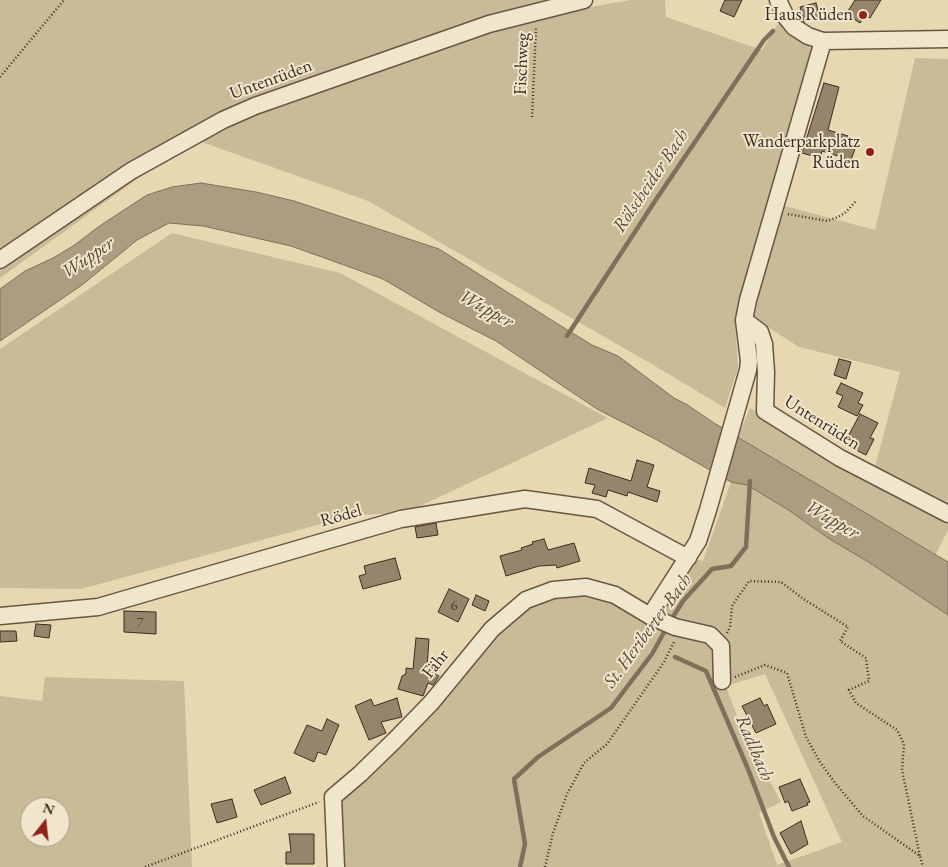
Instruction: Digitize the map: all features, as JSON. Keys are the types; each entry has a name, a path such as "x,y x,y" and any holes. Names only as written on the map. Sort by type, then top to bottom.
{"street":[{"name":"Untenrüden","path":"0,260 131,171 223,120 255,106 481,26 584,0"},
{"path":"778,0 786,17 794,27 808,36 823,41 948,39"},
{"path":"667,624 688,558 698,541 708,510 744,384 749,361 744,320 773,211 823,41"},
{"name":"Untenrüden","path":"744,320 760,332 764,344 766,372 765,411 846,461 948,514"},
{"name":"Rödel","path":"0,616 98,607 401,519 525,499 597,509 688,558"},
{"name":"Fähr","path":"333,796 360,774 395,740 431,703 492,629 526,600 553,590 586,587 614,595 667,624 710,634 721,646"},
{"path":"721,646 722,682"},
{"path":"333,796 336,867"}],"path":[{"path":"0,76 64,0"},
{"name":"Fischweg","path":"532,117 536,11"},
{"path":"773,211 827,221 838,217 849,209 856,200"},
{"path":"721,646 730,627 732,606 749,581 781,582 802,598 848,627 840,641 866,658 870,681 849,690 856,703 897,730 904,744 902,770 923,867"},
{"path":"546,867 553,833 567,794 584,762 607,744 664,662 667,624"},
{"path":"722,682 765,665 787,673 806,737 835,783 863,816 920,856"},
{"path":"145,867 333,796"}],"shaded area":[{"path":"0,0 578,0 226,124 527,18 631,0 665,0 666,17 762,50 779,22 813,50 735,322 738,368 725,408 368,201 196,140 140,177 0,278"},
{"path":"915,58 948,59 948,506 875,467 900,372 799,347 755,319 751,314 785,206 875,230"},
{"path":"172,233 340,273 608,418 405,513 354,515 81,589 0,588 0,349"},
{"path":"750,408 948,522 948,530 936,554 738,437"},
{"path":"731,482 747,485 787,509 828,538 870,563 948,615 948,867 343,867 340,798 493,636 524,607 580,592 607,598 651,619 695,559 703,561","holes":["765,674 842,842 777,865 759,813 781,802 740,724 726,686"]},
{"path":"45,677 184,681 192,867 0,867 0,696 42,701"}],"water":[{"name":"Wupper","path":"201,183 256,192 294,201 439,249 592,345 618,356 674,398 714,423 948,562 948,615 870,563 828,538 787,509 747,485 731,482 597,409 496,341 439,312 383,279 291,246 203,226 169,223 137,240 82,285 0,341 0,289 25,271 73,246 147,195 172,187"}],"building":[{"path":"725,0 742,0 734,17 720,11"},
{"path":"855,0 881,0 870,18 865,15 860,23 846,14"},
{"path":"816,3 820,17 804,22 800,7"},
{"path":"824,83 839,87 828,130 848,136 846,143 856,146 851,160 822,151 820,158 802,153"},
{"path":"839,359 851,362 846,379 834,375"},
{"path":"841,383 863,393 858,403 863,405 857,416 838,407 843,396 836,393"},
{"path":"860,414 878,423 870,438 874,439 866,455 844,444"},
{"path":"637,460 654,465 647,487 660,491 657,502 628,492 627,496 608,490 606,497 592,493 595,485 585,483 589,468 631,481"},
{"path":"436,523 438,535 417,538 415,527"},
{"path":"544,539 548,550 574,543 580,561 557,568 556,565 539,566 506,576 500,556 522,550 521,548 533,544 532,542"},
{"path":"395,558 401,579 363,589 359,576 366,574 364,566"},
{"path":"449,589 469,599 458,622 438,612"},
{"path":"476,595 489,601 485,611 472,605"},
{"path":"124,611 156,612 156,634 124,632"},
{"path":"36,624 51,625 49,638 34,636"},
{"path":"0,631 16,631 17,641 0,642"},
{"path":"416,638 429,639 427,668 436,672 435,674 439,676 433,685 428,683 423,696 398,689 402,676 406,674 406,668 413,669"},
{"path":"397,698 402,717 381,722 386,733 369,740 355,706 371,699 374,706"},
{"path":"760,698 764,706 767,704 776,724 756,733 742,706"},
{"path":"327,719 339,725 326,755 318,752 314,762 294,753 307,725 322,731"},
{"path":"285,777 291,793 261,805 254,790"},
{"path":"800,779 810,802 807,803 808,805 792,811 788,801 785,803 779,787"},
{"path":"232,799 237,817 217,823 211,804"},
{"path":"801,821 808,844 791,854 780,833"},
{"path":"289,834 314,834 314,864 286,864 286,852 291,852"}],"waterway":[{"name":"Rölscheider Bach","path":"567,336 657,198 764,40 773,31"},
{"name":"St. Heriberter Bach","path":"671,620 683,601 712,569 731,566 746,547 750,481"},
{"name":"St. Heriberter Bach","path":"520,867 525,844 514,779 538,757 611,708 652,654 667,627"},
{"name":"Radlbach","path":"675,657 706,671 748,769 774,837 789,867"}],"place":[{"name":"Haus Rüden","path":"863,15"},
{"name":"Wanderparkplatz Rüden","path":"870,152"}]}
